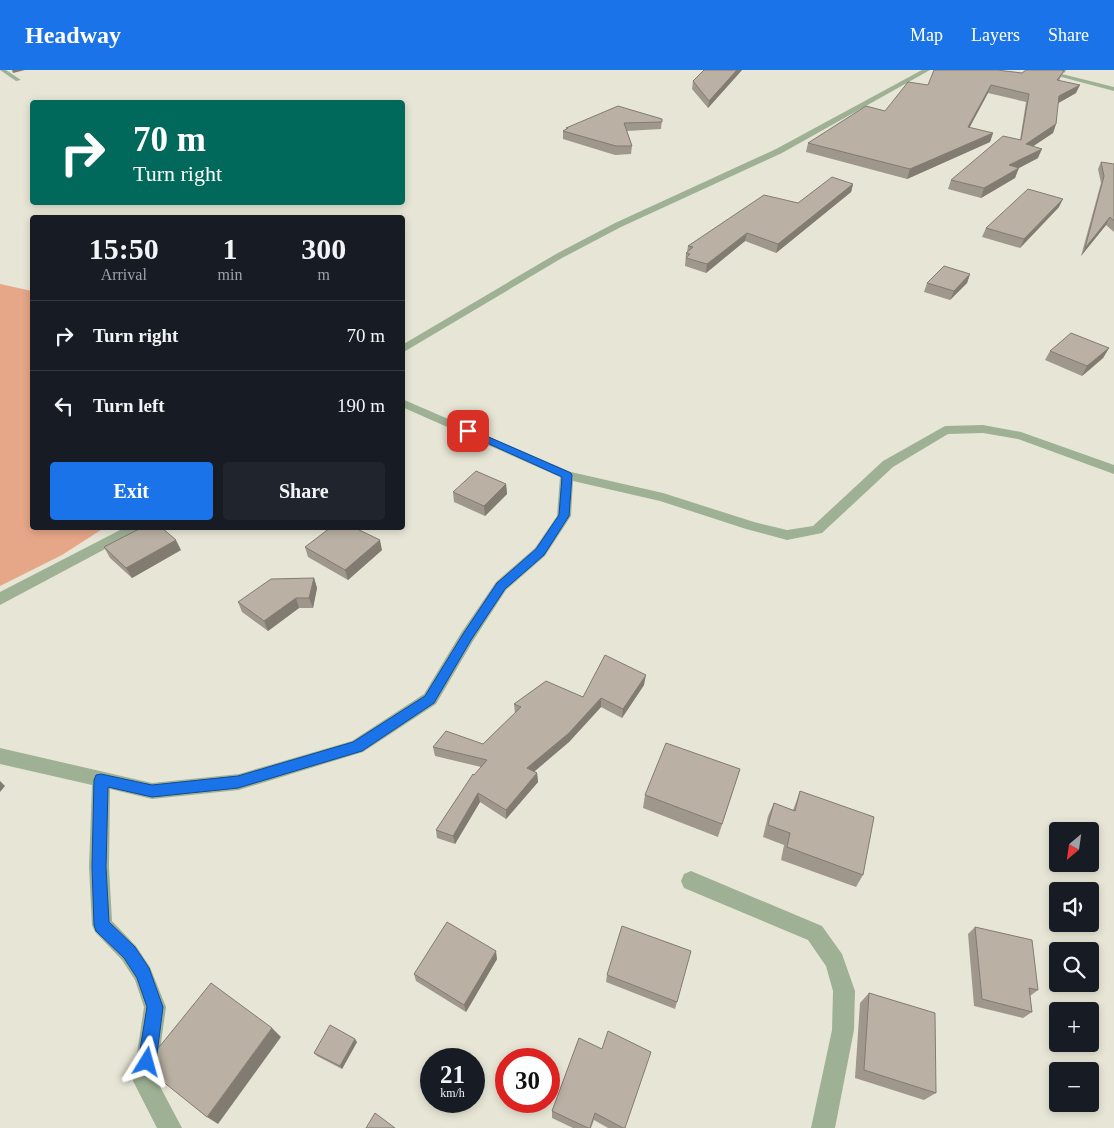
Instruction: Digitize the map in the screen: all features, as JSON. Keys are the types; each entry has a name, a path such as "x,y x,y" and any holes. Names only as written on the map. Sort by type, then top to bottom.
{"street":[{"path":"2,70 18,80"},
{"path":"405,348 559,256 610,228 780,151 927,70"},
{"path":"1038,70 1114,89"},
{"path":"405,403 567,475 663,498 751,526 787,535 816,530 888,464 945,430 983,429 1021,436 1114,470"},
{"path":"0,756 152,791 238,782 357,747 430,699 467,637 501,586 540,552 564,516 567,475"},
{"path":"0,599 130,530"},
{"path":"101,780 99,867 102,925 129,953 143,974 155,1007 144,1080 170,1128"},
{"path":"691,881 815,933 835,961 844,991 843,1030 823,1128"}],"shaded area":[{"path":"0,284 30,291 30,530 101,530 62,555 0,586"}],"building":[{"path":"704,70 737,70 709,101 693,81"},
{"path":"934,70 997,70 1022,73 1026,70 1061,70 1064,71 1057,80 1080,85 1059,96 1056,124 1026,144 1042,149 1009,165 1019,168 984,188 951,180 1003,136 1021,140 1029,94 991,85 968,127 993,133 910,169 808,143 866,106 885,111 908,82 928,85"},
{"path":"618,106 662,119 662,122 624,123 632,146 616,146 563,131 568,128 566,128"},
{"path":"1101,162 1114,164 1114,221 1110,217 1085,248 1104,176"},
{"path":"832,177 853,184 778,244 747,233 707,264 686,258 690,254 686,253 693,247 688,246 764,195 798,203"},
{"path":"1028,189 1063,199 1024,239 986,228"},
{"path":"944,266 970,274 954,291 927,283"},
{"path":"1071,333 1109,348 1087,366 1050,351"},
{"path":"476,471 506,484 484,506 453,492"},
{"path":"137,530 164,530 176,540 126,568 104,547"},
{"path":"327,530 359,530 380,540 345,570 305,547"},
{"path":"314,578 309,598 296,598 264,621 238,602 271,579"},
{"path":"605,655 646,675 623,709 601,698 569,733 527,768 537,773 506,810 478,793 453,836 436,830 473,774 487,760 433,747 446,731 483,744 521,707 514,704 546,681 583,697"},
{"path":"666,743 740,769 722,824 645,795"},
{"path":"800,791 874,817 863,875 787,847 790,833 768,825 774,803 795,811"},
{"path":"447,922 496,951 464,1005 414,974"},
{"path":"622,926 691,951 677,1002 607,975"},
{"path":"975,927 1032,940 1038,990 1029,988 1032,1012 982,999"},
{"path":"211,983 272,1028 207,1117 146,1068 147,1062"},
{"path":"869,993 935,1013 936,1093 864,1070"},
{"path":"330,1025 355,1039 340,1066 314,1053"},
{"path":"608,1031 651,1052 625,1128 595,1113 590,1128 588,1128 556,1113 560,1113 560,1089 579,1038 602,1049"},
{"path":"375,1113 395,1128 366,1128"}],"route":[{"path":"147,1062 155,1007 143,974 129,953 102,925 99,867 101,780 152,791 238,782 357,747 430,699 467,637 501,586 540,552 564,516 567,475 468,431"}]}
